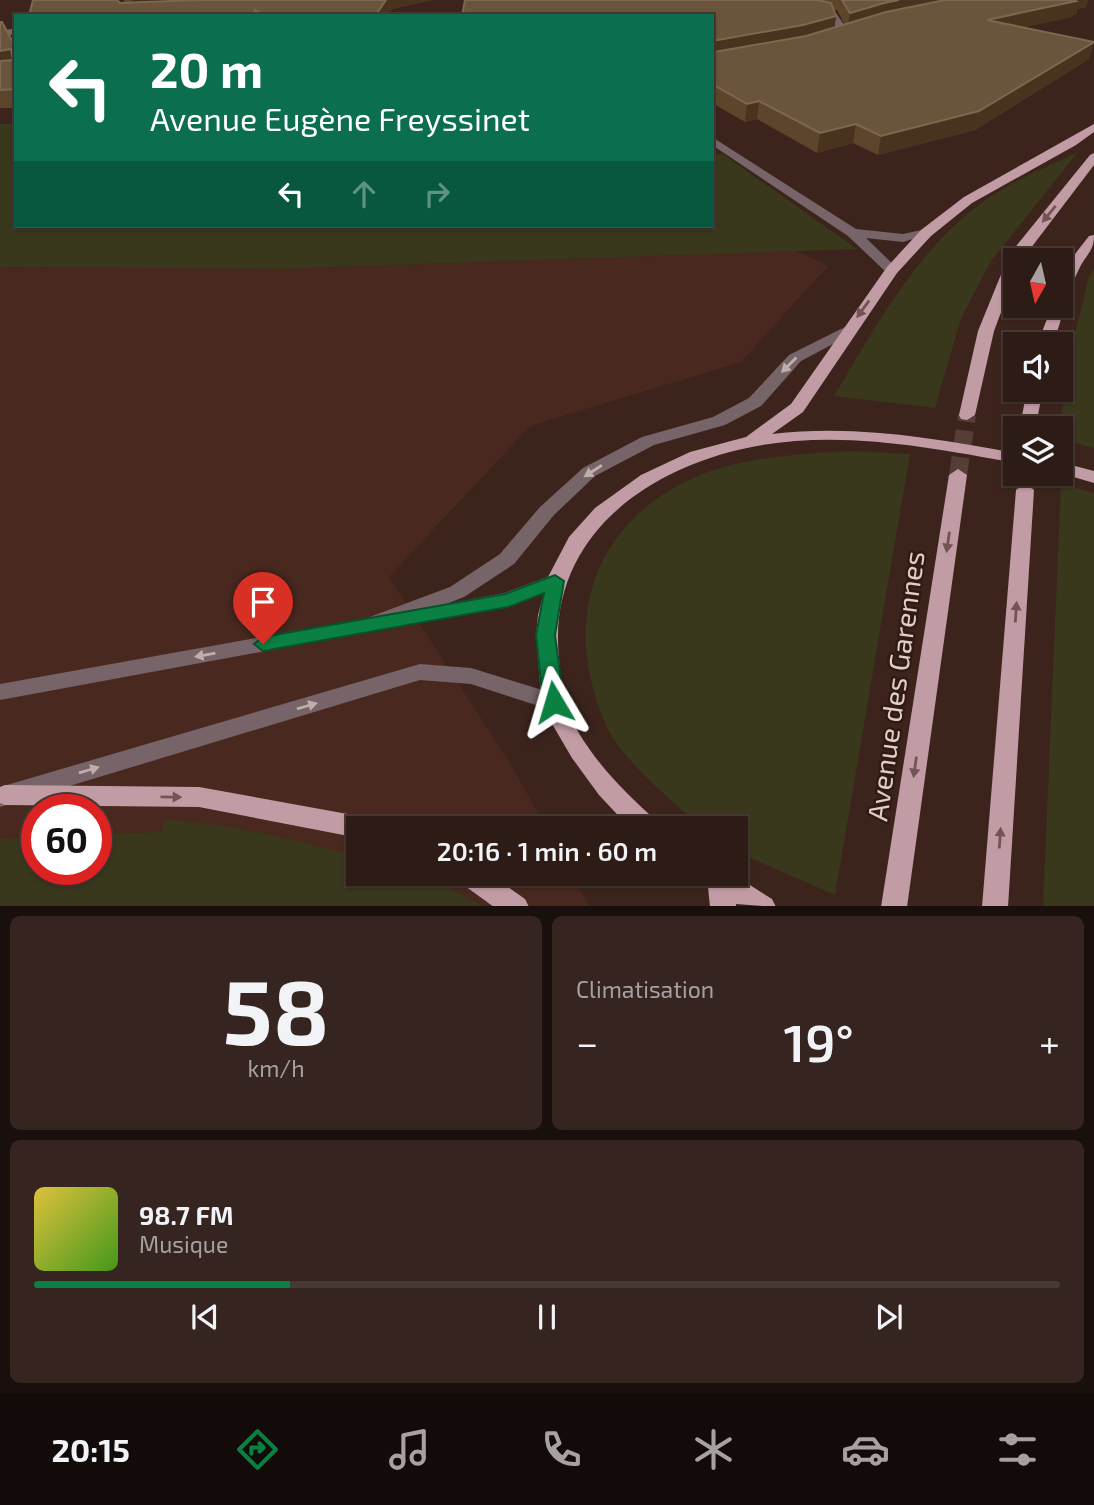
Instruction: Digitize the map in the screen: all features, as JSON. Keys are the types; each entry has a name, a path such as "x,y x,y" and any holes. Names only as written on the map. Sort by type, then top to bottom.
{"main road":[{"path":"753,440 797,408 847,331 892,270 926,233 968,200 1072,143 1094,127"},
{"path":"967,415 986,331 1016,255 1094,157"},
{"path":"1073,269 1094,239"},
{"path":"637,816 587,761 554,702 545,635 555,581 581,531 624,493 674,463 753,440 832,434 907,438 1003,456"},
{"path":"1073,471 1094,477"},
{"name":"Avenue des Garennes","path":"894,906 958,475"},
{"path":"995,906 1025,490"},
{"path":"2,796 200,797 346,825"},
{"path":"486,886 516,906"},
{"path":"717,888 763,906"}],"street":[{"path":"806,0 811,10 833,15 845,35 827,39"},
{"path":"714,141 853,233 892,270"},
{"path":"853,233 903,238 926,233"},
{"path":"369,625 457,592 507,559 547,511 589,472 648,441 719,421 755,402 795,358 847,331"},
{"path":"0,692 508,600 555,581"},
{"path":"2,796 420,672 471,676 554,702"}],"shaded area":[{"path":"0,124 14,124 14,228 714,228 714,153 724,155 857,249 280,269 0,267"},
{"path":"1078,152 991,261 961,318 935,408 834,396 905,282 948,231 973,209 1001,190"},
{"path":"796,251 828,266 741,362 530,426 389,577 512,766 539,816 346,816 346,886 578,886 589,906 0,906 0,267 280,269"},
{"path":"1094,269 1094,448 1073,442 1073,416 1061,416 1063,402 1073,402 1073,342 1089,276"},
{"path":"852,451 910,454 835,895 748,857 748,816 689,816 651,782 625,754 608,729 593,690 586,651 587,615 595,580 610,548 633,519 663,495 700,475 737,464 814,453"},
{"path":"1061,486 1068,486 1094,493 1094,906 1043,906"},
{"path":"166,820 239,829 287,839 346,854 346,886 443,886 482,906 0,906 0,839 21,838 21,885 112,885 112,834 161,832"}],"building":[{"path":"33,0 117,0 120,3 198,0 386,0 376,14 262,14 255,10 254,14 30,14"},
{"path":"465,0 817,0 831,3 836,16 803,25 714,41 714,14 462,14"},
{"path":"842,0 899,0 850,13"},
{"path":"945,0 1074,0 1076,1 987,20 1094,42 979,111 881,136 856,124 820,133 759,101 747,104 714,85 714,52 806,36 886,12"},
{"path":"2,22 14,44 14,89 0,90 0,61 13,60 11,49 0,51"}],"tunnel":[{"path":"958,475 967,415"},
{"path":"1025,486 1025,490"}],"route":[{"path":"263,644 508,600 555,581 545,635 554,702"}]}
